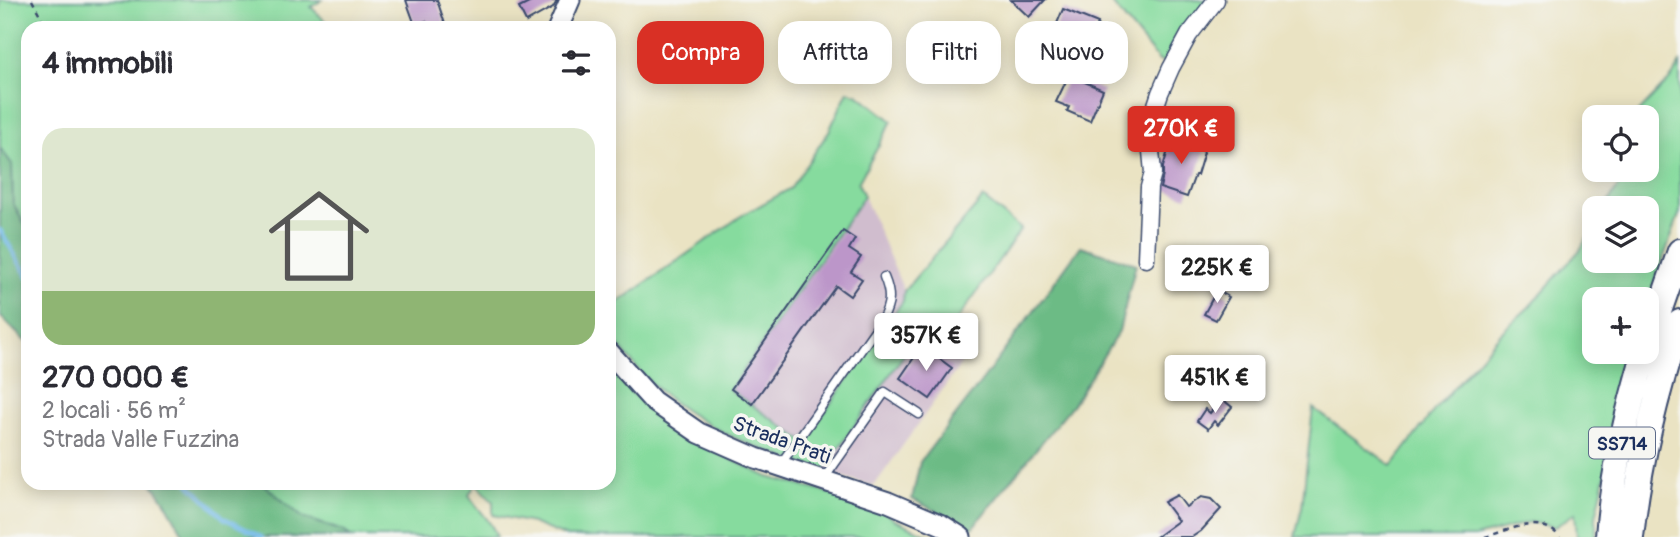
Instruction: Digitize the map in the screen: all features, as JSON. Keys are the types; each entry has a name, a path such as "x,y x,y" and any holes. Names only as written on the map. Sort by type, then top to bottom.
{"highway":[{"path":"1659,310 1680,251"},
{"name":"SS714","path":"1631,537 1636,494 1652,415 1680,323"},
{"name":"SS714","path":"1608,537 1622,443 1641,364"}],"street":[{"path":"561,21 570,0"},
{"path":"1146,259 1149,187 1153,173 1150,140 1152,117 1171,68 1189,36 1216,0"},
{"name":"Strada Prati","path":"616,360 653,401 699,433 757,457 888,502 942,525 961,537"}],"lane":[{"path":"780,465 882,320 889,307 889,290 884,277"},
{"path":"823,480 885,392 919,414"}],"path":[{"path":"32,0 43,21"},
{"path":"1485,537 1532,524 1553,530 1560,537"}],"shaded area":[{"path":"864,196 905,296 804,441 729,390"},
{"path":"921,329 963,361 874,486 823,471"}],"green space":[{"path":"0,0 322,0 311,7 325,21 21,21 21,217 13,203 12,164 0,148"},
{"path":"1109,0 1209,0 1167,61 1159,61"},
{"path":"1680,63 1680,212 1659,270 1659,196 1612,196 1621,182 1659,182 1659,105 1645,105 1672,77"},
{"path":"848,91 859,95 892,121 858,183 864,196 730,390 804,441 903,301 904,291 983,198 1021,229 941,343 921,330 823,471 777,455 710,426 670,399 645,377 616,343 616,304 741,216 791,188 829,131"},
{"path":"0,148 12,164 13,203 21,217 21,337 0,316"},
{"path":"1081,246 1136,264 1119,331 1073,404 969,532 912,499 920,462"},
{"path":"1582,247 1582,273 1658,273 1653,287 1582,287 1582,364 1630,364 1596,516 1596,537 1577,537 1575,513 1555,527 1530,522 1475,537 1295,537 1302,507 1313,408 1392,466 1436,408 1501,333 1529,307"},
{"path":"616,374 632,393 685,437 768,477 844,497 883,511 895,520 933,537 567,537 532,523 493,515 493,502 482,490 616,490"},
{"path":"157,490 270,490 302,517 345,532 351,537 185,537"},
{"path":"270,490 472,490 469,495 497,537 351,537 345,532 302,517"}],"building":[{"path":"406,0 437,0 444,21 414,21"},
{"path":"535,0 557,0 553,7 528,21 519,8"},
{"path":"1011,0 1045,0 1029,17"},
{"path":"1063,9 1093,21 1058,21"},
{"path":"1065,84 1089,84 1103,90 1090,121 1067,111 1069,107 1056,102"},
{"path":"1173,134 1186,138 1204,152 1187,197 1160,188"},
{"path":"843,231 855,239 849,249 861,257 851,272 862,279 850,296 836,286 752,404 731,389"},
{"path":"1217,290 1229,297 1216,320 1204,314"},
{"path":"922,346 952,368 930,399 900,378"},
{"path":"1222,399 1232,407 1218,425 1214,421 1208,429 1197,421 1205,409 1210,413"},
{"path":"1177,495 1186,507 1201,497 1211,499 1221,509 1192,537 1156,537 1178,521 1164,502"}],"waterway":[{"path":"0,230 21,265"},
{"path":"195,490 224,518 261,537"}]}
